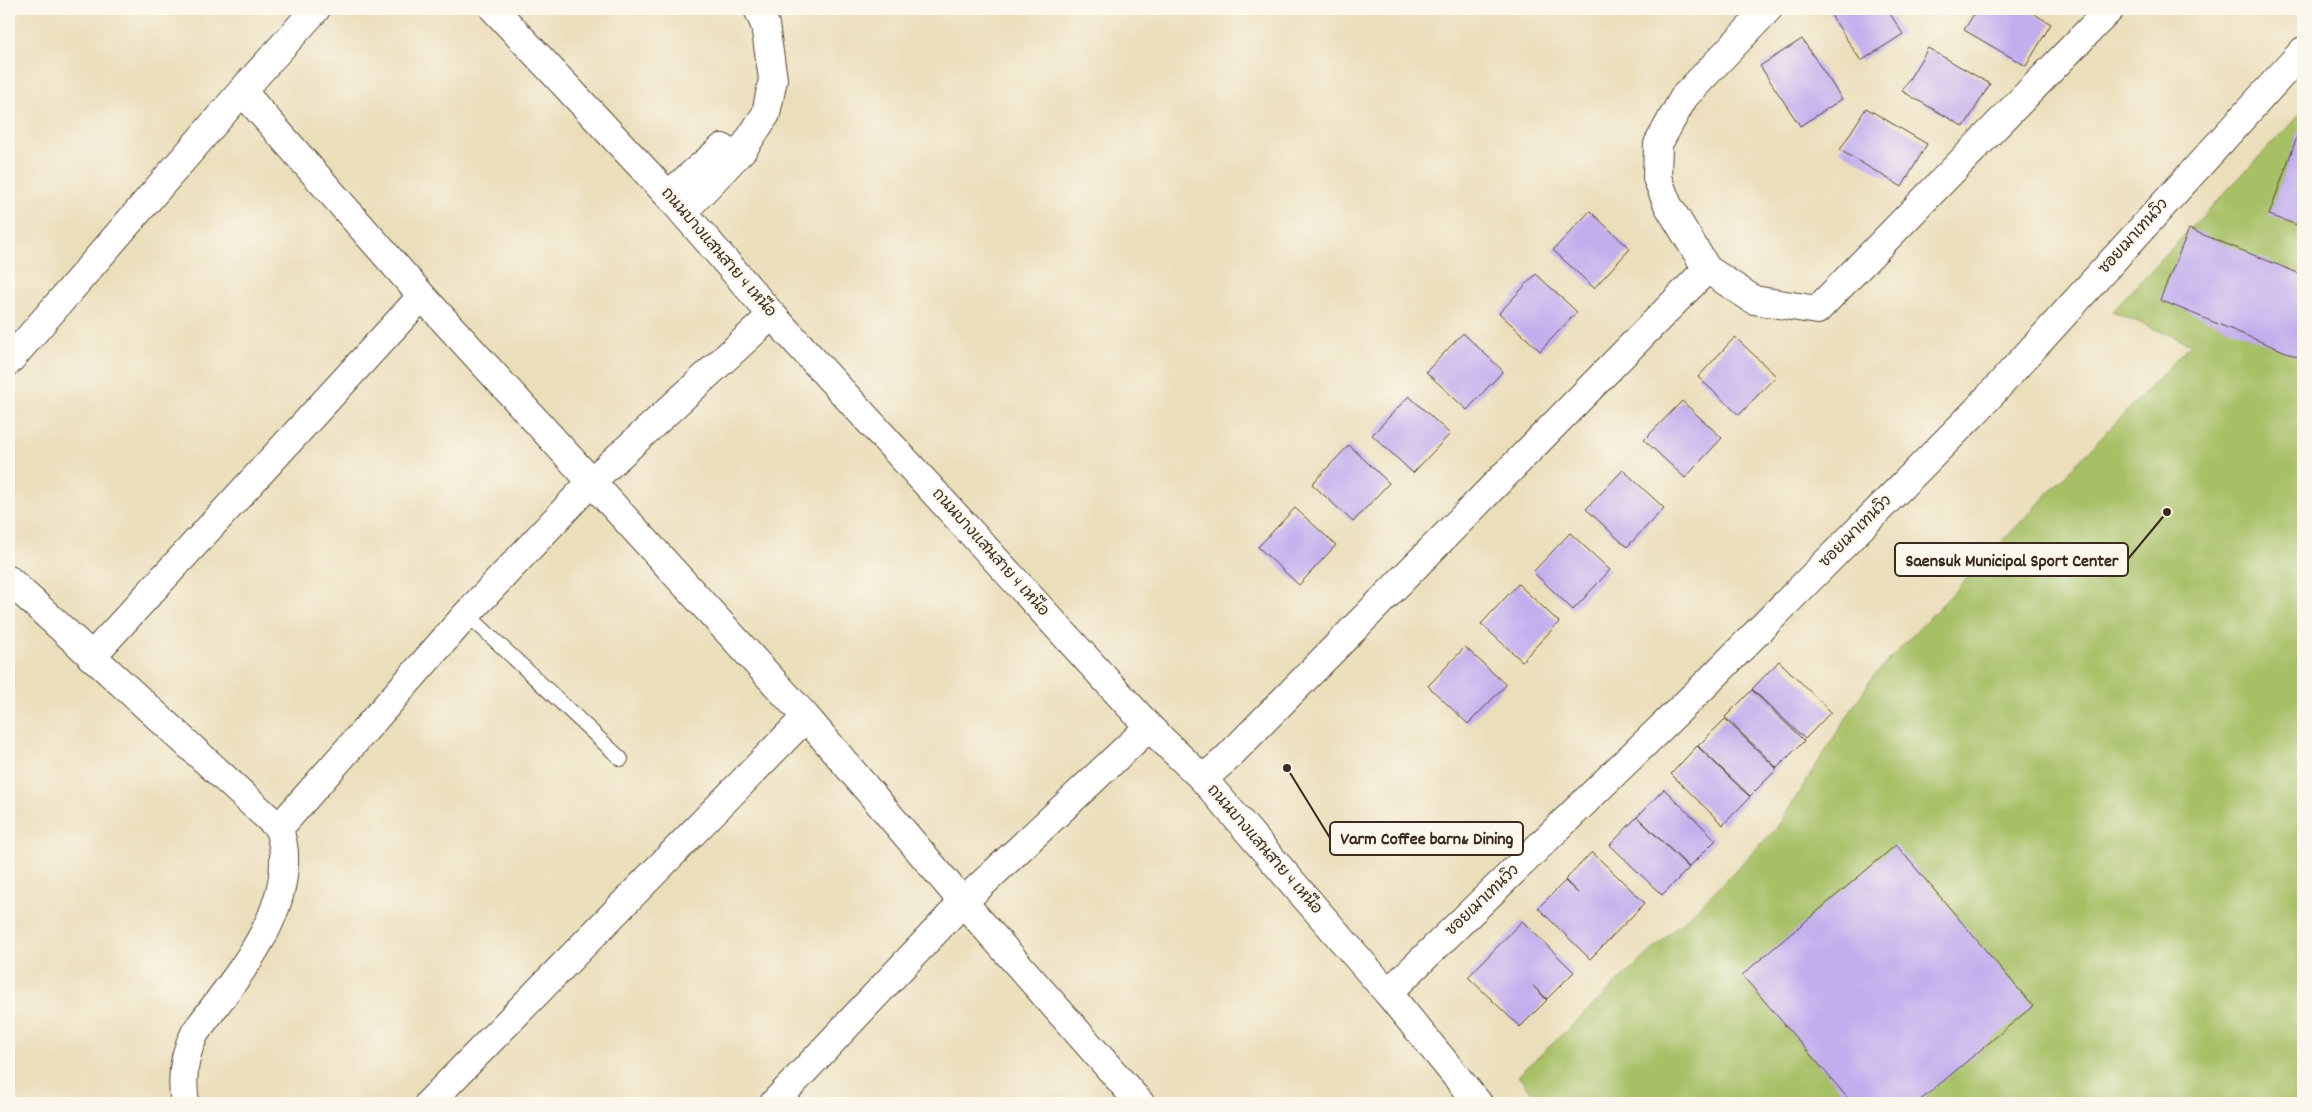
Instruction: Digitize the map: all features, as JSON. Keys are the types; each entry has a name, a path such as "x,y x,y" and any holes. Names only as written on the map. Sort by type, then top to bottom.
{"street":[{"path":"9,361 242,91 316,9"},
{"name":"ถนนบางแสนสาย 4 เหนือ","path":"494,9 675,203 772,315 1149,727 1203,779 1388,993 1473,1102"},
{"path":"675,203 733,139 766,114 773,79 765,25 758,9"},
{"path":"1768,9 1684,97 1658,144 1657,178 1668,205 1706,268 1754,300 1817,310 2110,9"},
{"name":"ซอยเมาเทนวิว","path":"1388,993 1705,685 1976,411 2303,51"},
{"path":"242,91 422,296 592,480 806,718 1137,1102"},
{"path":"1203,779 1225,760 1706,268"},
{"path":"91,657 422,296"},
{"path":"279,828 467,614 592,480 772,315"},
{"path":"9,580 279,828 284,854 282,880 274,909 262,939 195,1032 188,1046 184,1063 183,1084 185,1103"},
{"path":"429,1103 806,718"},
{"path":"774,1103 963,902 1149,727"}],"lane":[{"path":"467,614 621,759"}],"green space":[{"path":"2303,111 2303,1103 1541,1103 1518,1076 1712,894 1776,829 1871,679 2191,344 2112,311"}],"building":[{"path":"1827,9 1887,9 1903,34 1861,61"},
{"path":"1977,9 2026,9 2051,24 2026,66 1964,30"},
{"path":"1802,39 1842,99 1800,126 1760,66"},
{"path":"1928,48 1990,84 1964,127 1902,91"},
{"path":"1866,108 1927,144 1902,187 1840,150"},
{"path":"2299,131 2303,133 2303,227 2269,215"},
{"path":"1590,211 1630,249 1594,288 1553,250"},
{"path":"2189,229 2303,275 2303,359 2160,300"},
{"path":"1536,274 1577,312 1540,351 1499,313"},
{"path":"1463,333 1503,371 1467,410 1426,372"},
{"path":"1735,337 1776,376 1739,415 1698,377"},
{"path":"1409,396 1450,434 1413,473 1372,435"},
{"path":"1682,401 1722,438 1685,478 1644,440"},
{"path":"1349,445 1389,483 1353,522 1312,484"},
{"path":"1623,470 1664,508 1627,547 1586,509"},
{"path":"1295,508 1336,545 1299,585 1258,547"},
{"path":"1570,533 1610,570 1573,610 1533,572"},
{"path":"1518,584 1559,622 1522,661 1481,624"},
{"path":"1465,647 1506,685 1468,724 1428,686"},
{"path":"1779,661 1831,712 1805,739 1752,689"},
{"path":"1752,690 1804,741 1777,768 1725,717"},
{"path":"1725,719 1777,769 1750,796 1698,746"},
{"path":"1697,746 1750,797 1723,825 1671,774"},
{"path":"1664,789 1716,840 1689,867 1637,817"},
{"path":"1637,817 1689,868 1662,895 1610,845"},
{"path":"1896,845 2033,1006 1917,1103 1852,1103 1742,975"},
{"path":"1592,852 1645,903 1590,959 1538,908 1565,881 1579,894 1565,880"},
{"path":"1522,921 1574,972 1547,999 1533,986 1547,1000 1520,1027 1468,977"}],"place":[{"name":"Saensuk Municipal Sport Center","path":"2167,512"},
{"name":"Varm Coffee barn& Dining","path":"1287,768"}]}
